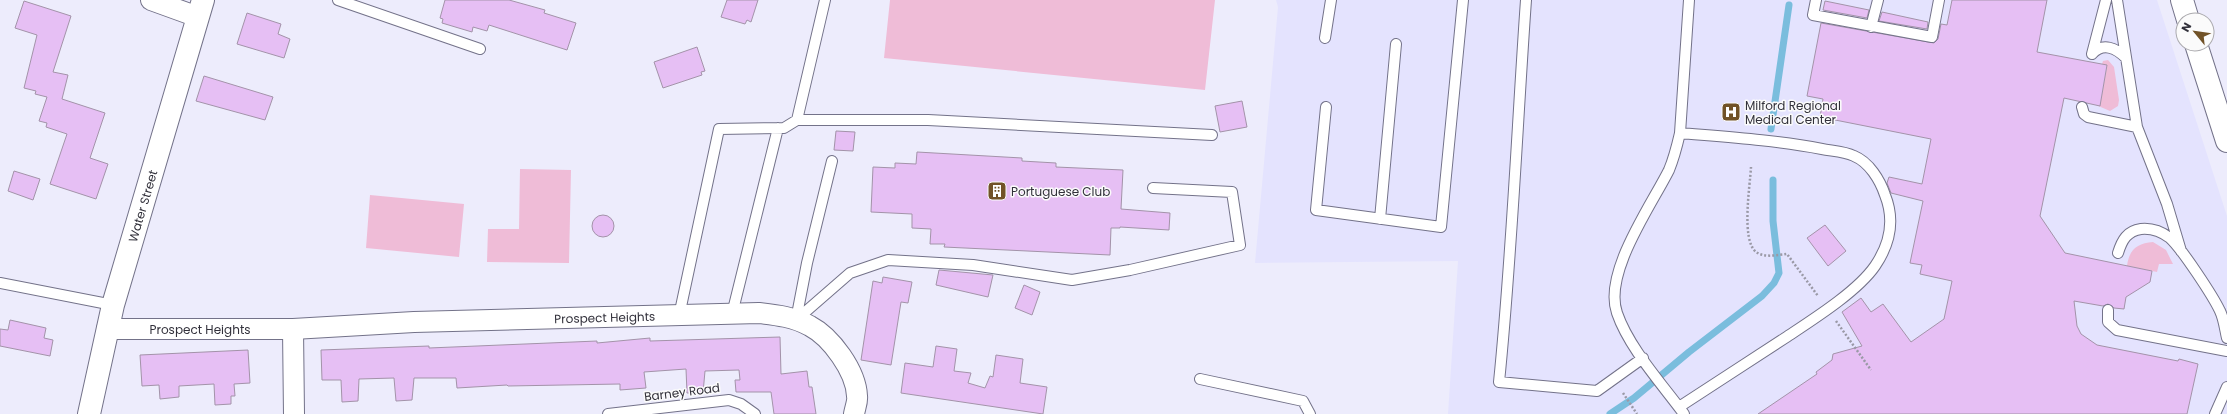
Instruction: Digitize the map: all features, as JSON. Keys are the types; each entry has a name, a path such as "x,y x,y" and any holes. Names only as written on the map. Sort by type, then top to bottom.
{"street":[{"path":"151,0 200,9"},
{"path":"2182,0 2186,12"},
{"name":"Water Street","path":"89,414 112,305 200,9"},
{"path":"2199,52 2227,141"},
{"name":"Prospect Heights","path":"107,329 293,329 414,322 732,314 766,314 785,316 810,325 826,338 842,356 857,395 854,414"},
{"path":"293,329 294,414"}],"lane":[{"path":"338,0 480,49"},
{"path":"797,120 824,0"},
{"path":"1325,38 1330,0"},
{"path":"1326,107 1316,210 1441,227 1463,0"},
{"path":"1526,0 1515,159 1511,252 1499,382 1597,391 1643,358"},
{"path":"1680,133 1805,146 1855,156 1874,173 1881,185 1889,207 1891,221 1889,235 1880,258 1874,268 1854,287 1823,313 1681,410 1626,334 1616,311 1615,296 1617,272 1669,170 1680,133 1689,0"},
{"path":"1816,0 1813,15 1871,27 1932,37 1939,0"},
{"path":"1871,27 1878,0"},
{"path":"2106,0 2092,54 2101,47 2108,47 2116,49 2126,58"},
{"path":"2117,0 2137,127 2167,204 2181,250 2220,312 2227,338"},
{"path":"1380,219 1396,44"},
{"path":"2082,108 2084,114 2088,117 2137,127"},
{"path":"679,316 719,129 784,128 797,120 928,120 1212,135"},
{"path":"732,314 778,128"},
{"path":"796,320 807,263 832,161"},
{"path":"796,320 850,273 888,260 973,265 1072,280 1130,270 1240,245 1232,192 1153,188"},
{"path":"2118,253 2124,238 2129,232 2145,229 2164,235 2181,250"},
{"path":"0,283 112,305"},
{"path":"2108,310 2108,322 2117,330 2227,351"},
{"path":"1200,379 1303,401 1310,414"},
{"path":"2215,414 2227,386"},
{"name":"Barney Road","path":"608,414 729,400 741,404 755,414"}],"path":[{"path":"1752,167 1748,213 1748,241 1757,252 1771,256 1783,255"},
{"path":"1620,388 1637,414"}],"shaded area":[{"path":"890,0 1215,0 1205,90 884,58"},
{"name":"Milford Regional Medical Center","path":"1276,0 2157,0 2227,216 2227,414 1448,414 1458,261 1255,263 1278,7"},
{"path":"2108,60 2114,67 2119,100 2118,106 2110,111 2096,105 2100,105 2107,66 2102,64 2103,61"},
{"path":"520,169 571,170 569,263 487,262 488,229 519,229"},
{"path":"370,195 464,204 459,257 366,248"},
{"path":"2153,242 2166,250 2173,264 2159,264 2157,272 2127,266 2128,260 2135,248 2142,244"}],"building":[{"path":"445,0 509,0 545,10 544,13 576,23 567,50 489,25 487,31 473,27 472,32 442,23 443,19 440,18"},
{"path":"727,0 758,0 751,22 747,20 745,24 721,17"},
{"path":"1952,0 2047,0 2037,52 2107,65 2100,106 2064,98 2040,216 2065,253 2152,271 2150,282 2126,297 2124,309 2114,308 2108,304 2103,306 2074,301 2077,326 2081,334 2097,345 2178,361 2179,359 2198,364 2187,414 1758,414 1817,374 1816,372 1832,360 1833,354 1862,346 1842,312 1861,298 1871,312 1883,304 1911,342 1944,319 1952,281 1920,274 1922,265 1910,263 1923,201 1891,193 1887,183 1889,177 1922,184 1931,139 1820,117 1823,99 1807,96 1821,23 1934,43 1938,39 1941,24 1947,25"},
{"path":"24,1 71,16 53,72 68,75 62,99 105,113 90,158 108,164 96,199 50,184 67,134 46,127 47,123 39,121 47,97 35,94 36,91 24,88 37,35 15,28"},
{"path":"1825,1 1869,10 1867,18 1823,10"},
{"path":"1882,12 1928,22 1927,29 1879,21"},
{"path":"247,13 281,24 278,34 290,39 284,58 237,44"},
{"path":"697,47 705,71 701,72 702,75 663,88 654,62"},
{"path":"204,76 273,97 265,120 196,101"},
{"path":"1242,101 1247,127 1220,132 1215,106"},
{"path":"836,131 855,132 853,151 834,150"},
{"name":"Portuguese Club","path":"917,152 1022,158 1022,161 1056,163 1056,167 1123,170 1121,209 1170,213 1169,230 1120,227 1111,228 1110,255 944,247 945,244 930,244 931,229 912,228 912,214 871,212 873,167 895,168 895,163 916,164"},
{"path":"14,171 40,179 33,200 8,191"},
{"path":"603,215 611,218 614,226 611,234 603,237 595,234 592,226 595,218"},
{"path":"1825,225 1846,251 1828,266 1807,238"},
{"path":"939,270 993,275 988,297 936,285"},
{"path":"883,277 912,282 908,303 901,302 891,365 861,360 873,281 882,283"},
{"path":"1024,285 1040,292 1032,315 1015,308"},
{"path":"10,320 46,328 44,338 53,340 50,356 0,346 0,329 8,330"},
{"path":"780,337 781,374 807,371 809,387 812,387 816,414 774,414 771,392 736,392 735,380 740,380 739,370 705,371 703,393 687,393 686,369 644,372 646,388 620,390 620,384 507,385 457,388 456,378 414,378 412,400 396,401 394,378 359,379 358,401 342,402 341,380 322,380 321,350 429,346 429,348 597,341 597,343 650,338 650,341"},
{"path":"936,346 957,349 954,371 971,373 968,383 985,388 990,376 993,377 996,355 1023,359 1020,383 1047,387 1043,414 901,393 905,363 933,367"},
{"path":"248,350 250,383 234,384 235,396 231,396 231,404 215,405 214,384 179,386 179,397 160,399 159,385 142,386 140,355"}],"waterway":[{"path":"1771,129 1789,5"},
{"path":"1610,414 1634,398 1689,352 1762,296 1774,283 1779,273 1773,221 1773,180"}],"place":[{"name":"Milford Regional Medical Center","path":"1731,112"},
{"name":"Portuguese Club","path":"997,191"}]}
